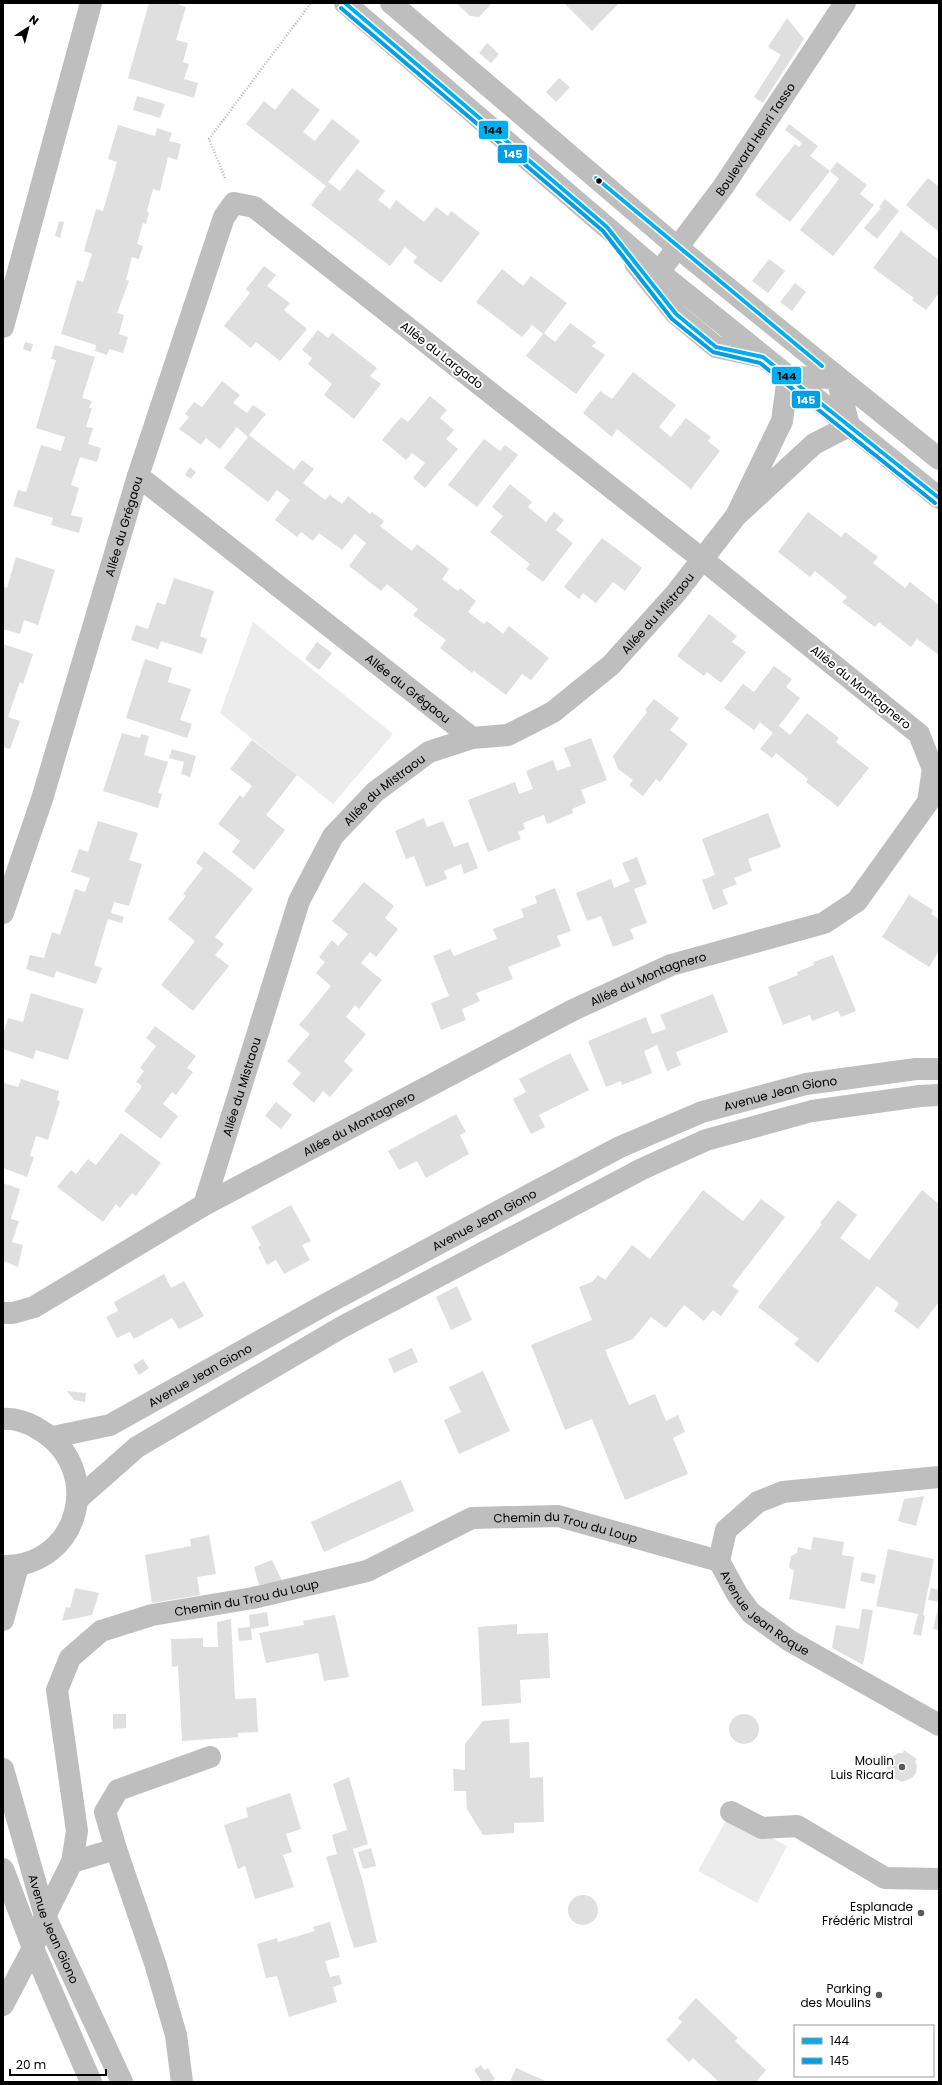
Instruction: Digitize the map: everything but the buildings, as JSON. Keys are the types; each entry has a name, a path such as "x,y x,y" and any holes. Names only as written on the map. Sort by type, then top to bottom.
{"street":[{"path":"3,327 91,3"},
{"path":"345,3 659,272 939,498"},
{"path":"391,3 677,247 939,459"},
{"name":"Boulevard Henri Tasso","path":"659,272 723,188 845,3"},
{"path":"138,476 224,217 234,203"},
{"name":"Allée du Largado","path":"234,203 254,207 702,558"},
{"path":"607,228 681,318 716,347 763,357"},
{"path":"788,377 837,378"},
{"name":"Allée du Mistraou","path":"736,516 782,421 788,377"},
{"path":"837,378 848,426"},
{"name":"Allée du Mistraou","path":"204,1205 299,901 333,836 375,792 429,752 472,738 508,735 558,707 612,665 676,593 736,516 814,444 848,426"},
{"name":"Allée du Grégaou","path":"3,913 42,799 138,476 472,738"},
{"name":"Allée du Montagnero","path":"3,1313 13,1313 34,1307 204,1205 574,1010 671,965 824,923 857,901 928,802 933,769 919,734 702,558"},
{"name":"Avenue Jean Giono","path":"54,1437 110,1425 328,1303 540,1189 620,1147 702,1112 806,1084 916,1069 939,1069"},
{"name":"Avenue Jean Giono","path":"78,1499 137,1448 342,1327 642,1169 706,1140 812,1111 920,1096 939,1096"},
{"path":"3,1419 32,1424 54,1437 68,1455 77,1477 78,1499 72,1523 59,1543 40,1558 10,1566 3,1620"},
{"name":"Avenue Jean Roque","path":"939,1477 783,1492 758,1502 726,1530 719,1561 737,1594 751,1613 790,1641 939,1725"},
{"name":"Chemin du Trou du Loup","path":"3,2005 33,1948 45,1916 72,1862 77,1831 57,1690 70,1658 101,1631 152,1615 253,1598 367,1571 472,1518 558,1516 719,1561"},
{"path":"182,2082 176,2035 155,1963 105,1812 118,1790 210,1757"},
{"name":"Avenue Jean Giono","path":"3,1769 45,1916 122,2082"},
{"path":"731,1812 762,1828 797,1826 886,1878 939,1879"},
{"path":"72,1862 116,1849"},
{"path":"3,1869 33,1948 91,2082"}],"path":[{"path":"234,203 209,139 311,3"}],"shaded area":[{"path":"253,622 393,734 333,804 220,713"},
{"path":"729,1815 787,1846 757,1903 698,1871"}],"transit line":[{"name":"144","path":"345,3 607,227 676,314 716,347 763,357 939,498"},
{"name":"145","path":"341,8 603,231 672,319 713,352 760,363 935,503"},
{"name":"144","path":"596,178 822,366"}],"place":[{"name":"Moulin Luis Ricard","path":"902,1767"},
{"name":"Esplanade Frédéric Mistral","path":"921,1913"},
{"name":"Parking des Moulins","path":"879,1995"}]}
